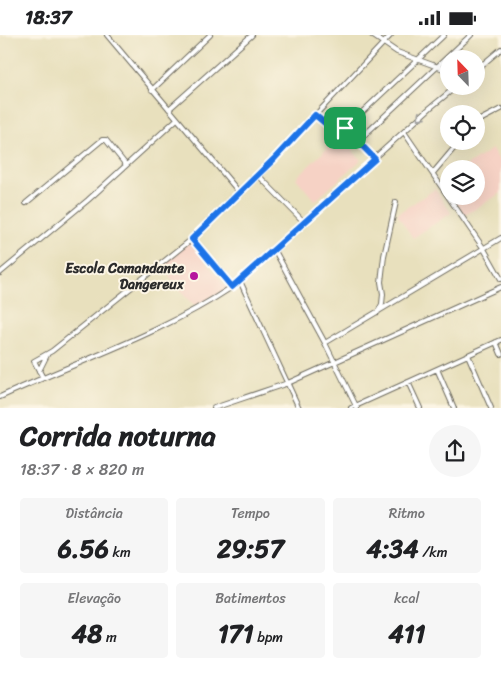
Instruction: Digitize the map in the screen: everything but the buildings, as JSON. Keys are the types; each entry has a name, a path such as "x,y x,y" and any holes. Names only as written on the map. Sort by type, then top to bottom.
{"street":[{"path":"107,35 239,192"},
{"path":"152,90 210,35"},
{"path":"169,109 252,35"},
{"path":"372,35 397,52 438,66"},
{"path":"43,378 34,361 47,355 192,239 258,175 391,35"},
{"path":"315,115 338,134 444,35"},
{"path":"358,141 471,35"},
{"path":"485,62 501,49"},
{"path":"0,397 198,310 240,281 447,95"},
{"path":"485,117 501,109"},
{"path":"0,273 177,119"},
{"path":"345,128 375,159"},
{"path":"404,132 484,249 501,279"},
{"path":"26,203 102,140 106,140 126,165"},
{"path":"433,173 452,150"},
{"path":"258,175 304,222"},
{"path":"376,314 382,304 381,282 384,256 396,202"},
{"path":"325,343 501,238"},
{"path":"192,239 232,287"},
{"path":"274,249 325,343 356,407"},
{"path":"240,281 299,408"},
{"path":"214,408 288,383 501,287"},
{"path":"351,408 501,340"},
{"path":"496,342 501,354"},
{"path":"39,371 47,355"},
{"path":"468,355 491,408"},
{"path":"437,369 454,408"},
{"path":"408,382 420,408"}],"shaded area":[{"path":"340,136 361,160 315,201 296,178"},
{"path":"492,149 501,163 501,193 485,203 485,160 475,160"},
{"path":"435,189 440,196 440,205 446,205 451,213 413,238 397,214"},
{"path":"457,205 482,205 464,216"},
{"name":"Escola Comandante Dangereux","path":"189,241 228,289 198,310 179,290 161,263"}],"place":[{"name":"Escola Comandante Dangereux","path":"194,276"}],"route":[{"path":"315,115 338,134 345,128 375,159 232,287 192,239 274,159 315,115"}]}
